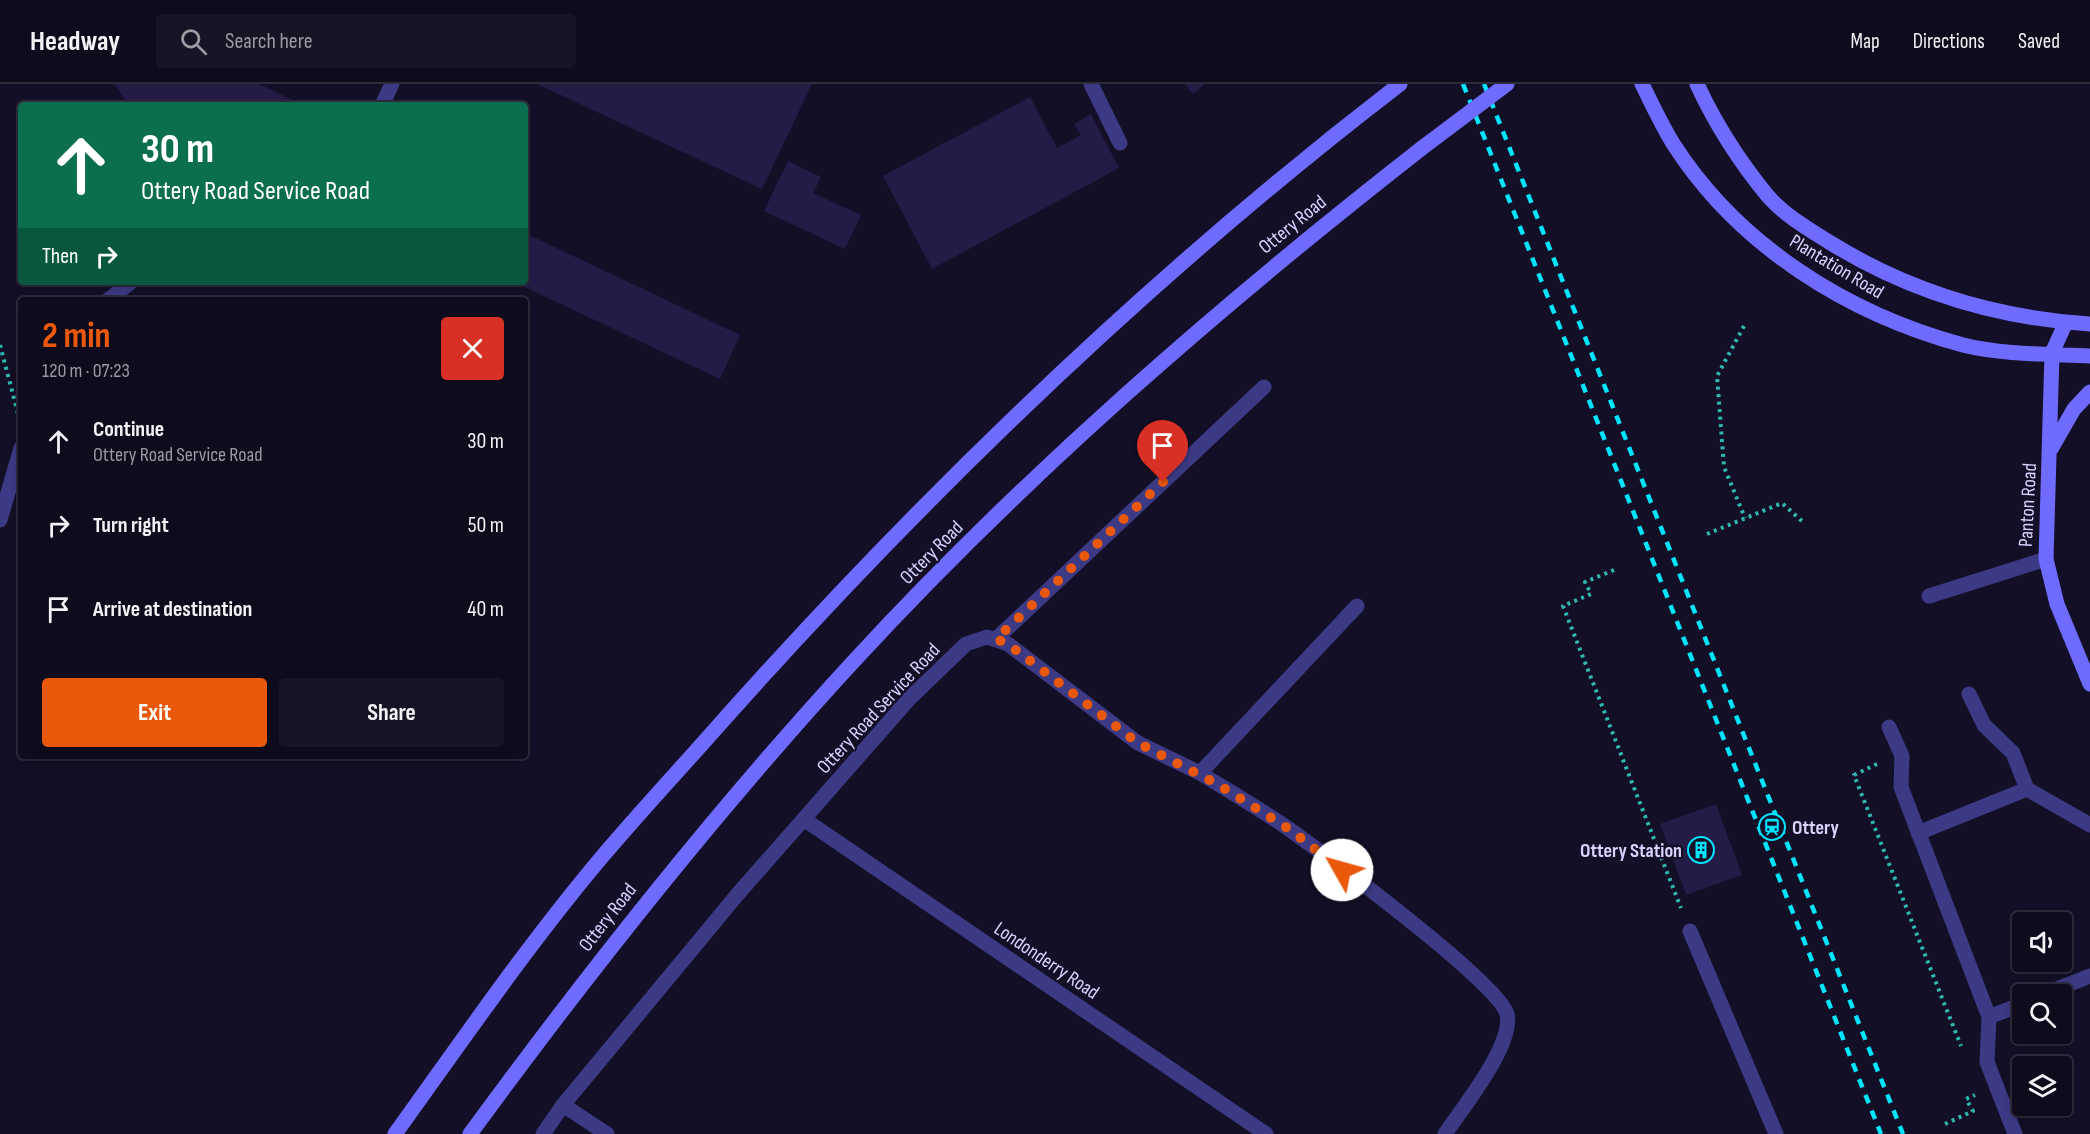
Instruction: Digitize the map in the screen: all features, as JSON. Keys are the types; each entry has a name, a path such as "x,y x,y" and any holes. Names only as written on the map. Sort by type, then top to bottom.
{"main road":[{"name":"Ottery Road","path":"470,1134 563,1008 667,874 855,660 1004,509 1105,413 1296,247 1507,84"},
{"name":"Plantation Road","path":"1642,84 1673,144 1702,184 1732,217 1765,247 1805,273 1884,318 1953,341 2001,351 2090,356"},
{"name":"Plantation Road","path":"1697,84 1730,142 1769,196 1810,230 1868,266 1944,298 2066,322 2090,324"},
{"name":"Ottery Road","path":"395,1134 497,992 602,856 740,701 905,523 1173,270 1264,192 1398,85"},
{"name":"Panton Road","path":"2066,322 2052,353 2046,559 2057,604 2090,684"},
{"path":"2051,449 2074,409 2090,392"}],"street":[{"path":"383,102 392,84"},
{"path":"1091,84 1120,142"},
{"path":"112,297 127,285"},
{"path":"1264,387 996,639 1008,644 1138,743 1200,773 1289,829 1476,975 1497,996 1507,1015 1506,1031 1497,1055 1445,1134"},
{"path":"0,520 18,458"},
{"path":"1929,596 2046,559"},
{"path":"1200,773 1357,606"},
{"name":"Ottery Road Service Road","path":"543,1134 563,1105 737,895 909,699 961,649 977,639 996,639"},
{"path":"1969,694 1984,725 2013,753 2027,789 2090,825"},
{"path":"1889,728 1902,756 1900,787 1989,1017 1987,1062 2015,1134"},
{"path":"1918,832 2027,789"},
{"name":"Londonderry Road","path":"805,820 1266,1134"},
{"path":"1690,931 1776,1134"},
{"path":"2070,984 2090,976"},
{"path":"1989,1017 2012,1008"},
{"path":"563,1105 607,1134"}],"path":[{"path":"1744,326 1717,376 1724,467 1745,518"},
{"path":"0,345 18,414"},
{"path":"1707,534 1782,503 1805,524"},
{"path":"1614,570 1585,582 1591,594 1563,606 1690,931"},
{"path":"1884,761 1854,775 1962,1049"},
{"path":"1945,1124 1973,1111 1966,1099 1979,1093"}],"building":[{"path":"114,84 259,84 297,102 127,102"},
{"path":"537,84 812,84 762,189"},
{"path":"1185,84 1205,84 1193,94"},
{"path":"1030,97 1057,148 1081,135 1074,124 1091,114 1119,168 932,269 883,176"},
{"path":"788,161 821,177 813,193 861,215 845,249 764,211"},
{"path":"528,234 740,335 720,379 520,285 528,285"},
{"name":"Ottery Station","path":"1716,804 1742,875 1686,895 1660,824"}],"railway":[{"path":"1463,84 1881,1134"},
{"path":"1484,84 1903,1134"}],"place":[{"name":"Ottery","path":"1772,827"},
{"name":"Ottery Station","path":"1701,850"}],"route":[{"path":"1163,482 996,639 1008,644 1138,743 1200,773 1289,829 1342,870"}]}
